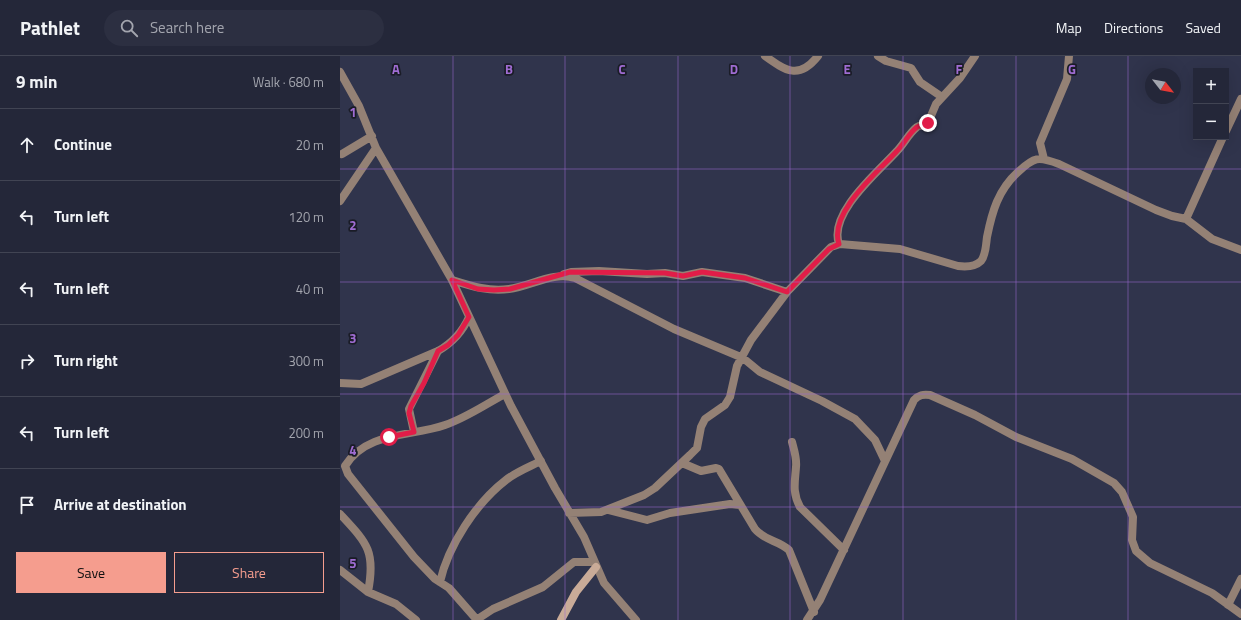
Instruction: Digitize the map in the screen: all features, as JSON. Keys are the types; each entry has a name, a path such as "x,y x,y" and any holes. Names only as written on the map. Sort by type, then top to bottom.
{"street":[{"path":"765,56 788,70 796,72 803,70 818,56"},
{"path":"878,56 886,61 911,68 920,82 942,97"},
{"path":"839,244 836,232 857,193 871,176 896,152 916,128 928,123 933,115 933,109 969,66 975,56"},
{"path":"1044,158 1040,142 1066,79 1069,56"},
{"path":"340,72 359,106 376,148 452,280 505,394 569,513 584,537 595,564 611,593 636,620"},
{"path":"1229,125 1241,99"},
{"path":"342,154 372,136"},
{"path":"1186,219 1222,140"},
{"path":"340,201 376,148"},
{"path":"569,513 601,512 608,510 655,488 697,448 701,427 705,419 725,405 730,397 736,366 751,340 787,292 829,249 839,244 900,250 958,266 967,267 975,265 984,255 991,220 1000,194 1014,175 1029,162 1044,158 1059,164 1156,210 1186,219 1212,239 1241,250"},
{"path":"452,280 478,289 494,290 510,289 561,276 570,272 593,271 641,274 665,273 683,276 702,272 739,277 787,292"},
{"path":"561,276 575,278 674,329 742,358 760,372 802,391 855,419 875,440 885,461"},
{"path":"340,383 361,384 438,351 448,345 458,335 469,317"},
{"path":"414,432 410,410 438,351"},
{"path":"505,394 446,425 380,439 372,443 354,456 345,466 348,474 414,558 452,591 476,620 493,609 543,587 574,562 595,564"},
{"path":"807,620 814,612 914,400 919,395 930,395 975,415 1016,437 1072,459 1114,483 1122,492 1133,517 1132,540 1136,551 1141,557 1150,563 1212,593 1241,614"},
{"path":"792,442 796,458 793,488 795,498 800,507 844,550"},
{"path":"440,582 454,545 465,525 506,479 541,461"},
{"path":"682,463 701,471 716,468 719,469 740,505 761,536 789,550 814,612"},
{"path":"608,510 647,520 670,513 730,504 740,505"},
{"path":"340,514 363,540 368,550 372,572 368,592"},
{"path":"560,620 576,592 595,564"},
{"path":"340,570 368,592 396,604 416,620"},
{"path":"1228,605 1241,579"}],"route":[{"path":"389,437 414,432 409,413 411,406 424,383 438,351 448,345 465,327 469,317 452,280 478,289 494,290 510,289 561,276 570,272 599,271 636,274 665,273 683,276 702,272 733,275 787,292 821,256 831,247 839,244 836,232 846,211 864,184 896,152 916,128 920,125 928,123"}]}
